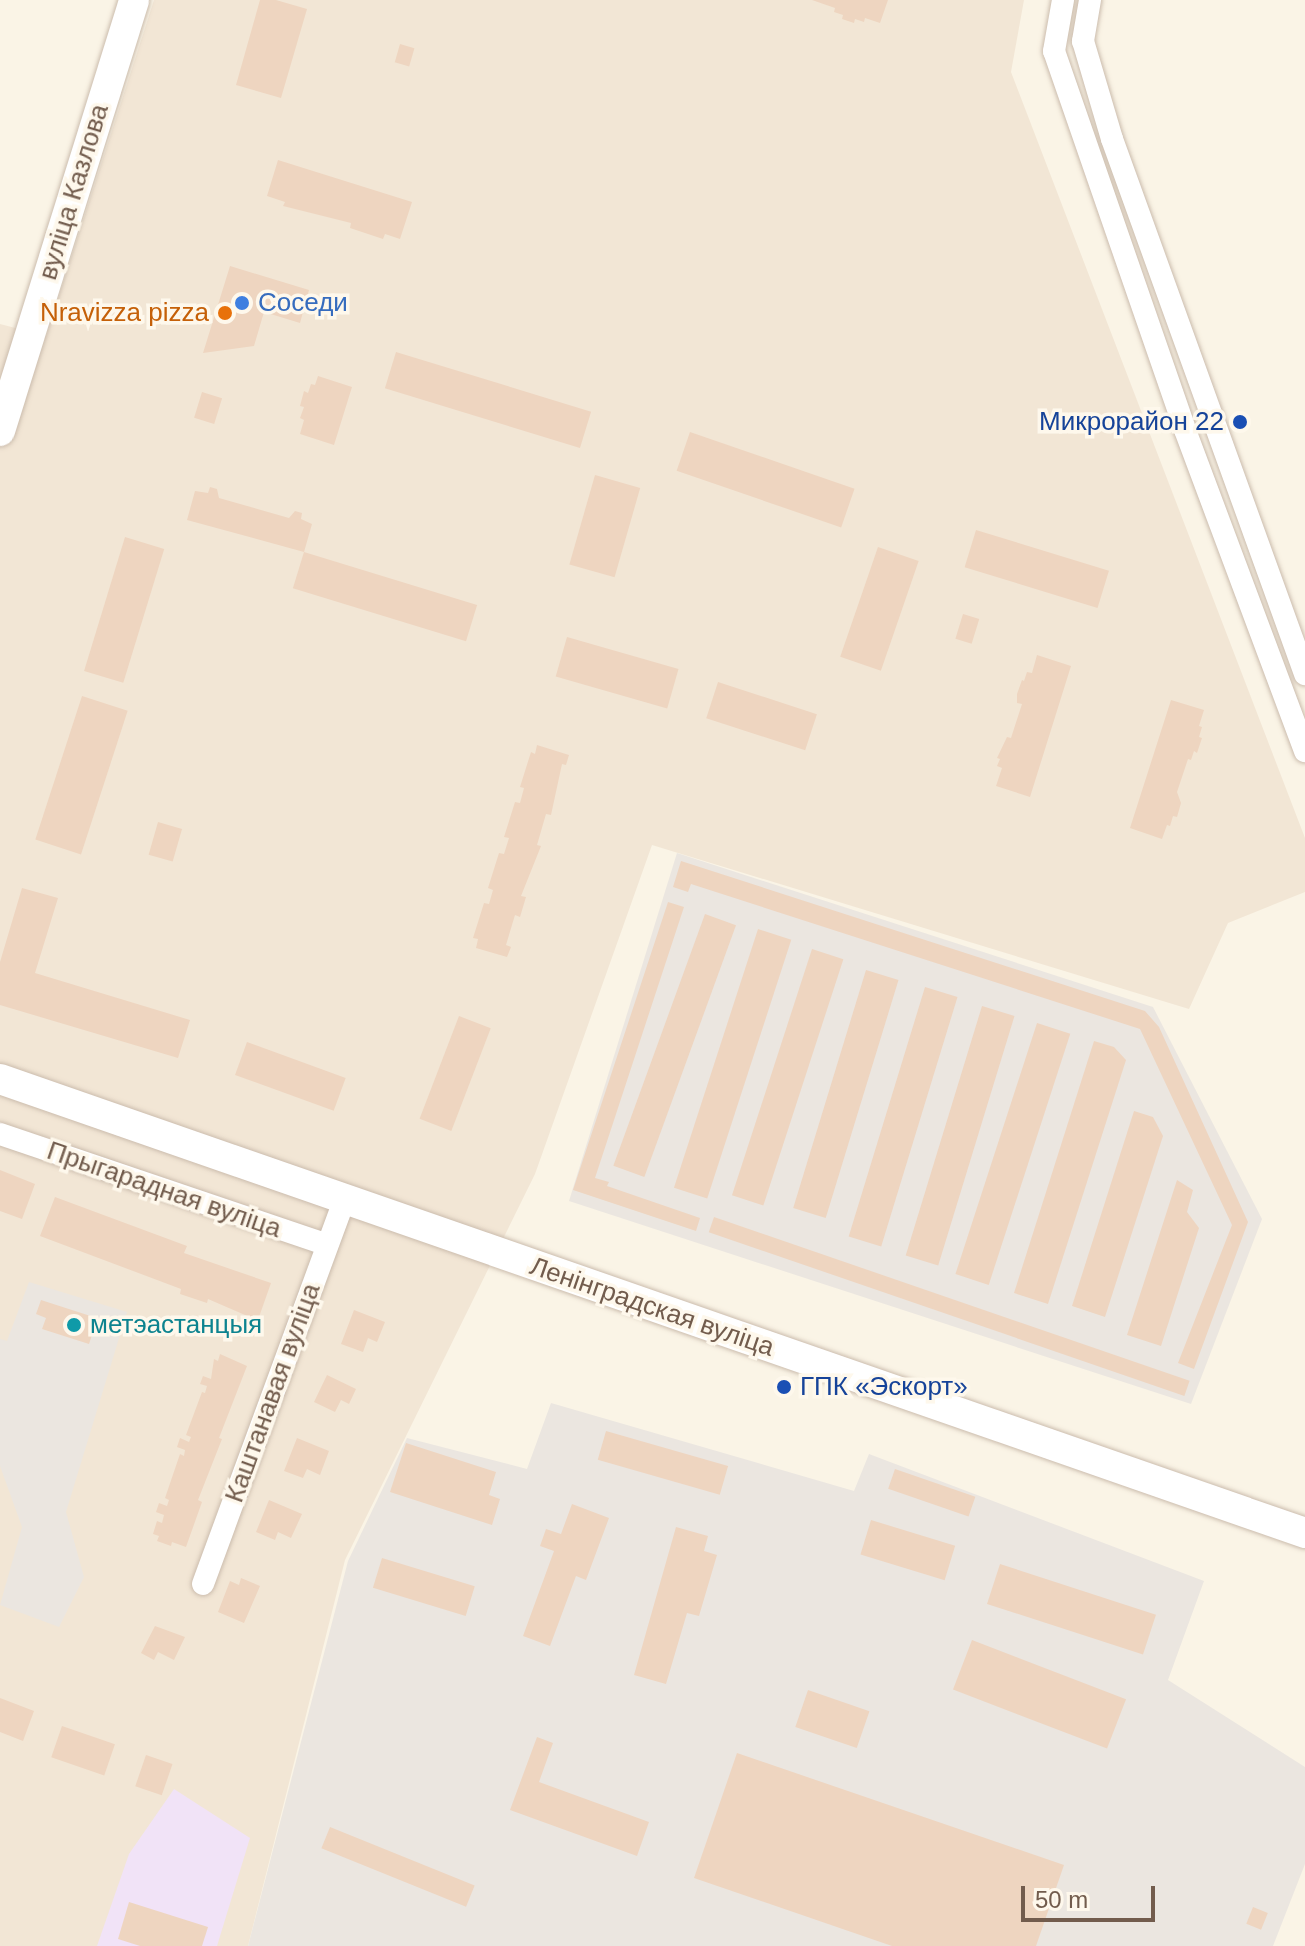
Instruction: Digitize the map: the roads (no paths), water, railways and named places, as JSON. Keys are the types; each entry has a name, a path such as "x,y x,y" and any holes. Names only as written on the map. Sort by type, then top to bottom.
{"main road":[{"name":"вуліца Казлова","path":"0,431 134,0"},
{"name":"Ленінградская вуліца","path":"0,1079 1305,1533"}],"street":[{"path":"1063,0 1054,51 1068,95 1185,430 1305,751"},
{"path":"1090,0 1083,41 1112,139 1305,674"},
{"name":"Прыгарадная вуліца","path":"0,1134 327,1245"},
{"name":"Каштанавая вуліца","path":"203,1584 344,1201"}],"place":[{"name":"Соседи","path":"242,303"},
{"name":"Nravizza pizza","path":"225,313"},
{"name":"Микрорайон 22","path":"1240,422"},
{"name":"метэастанцыя","path":"74,1325"},
{"name":"ГПК «Эскорт»","path":"784,1387"}]}
